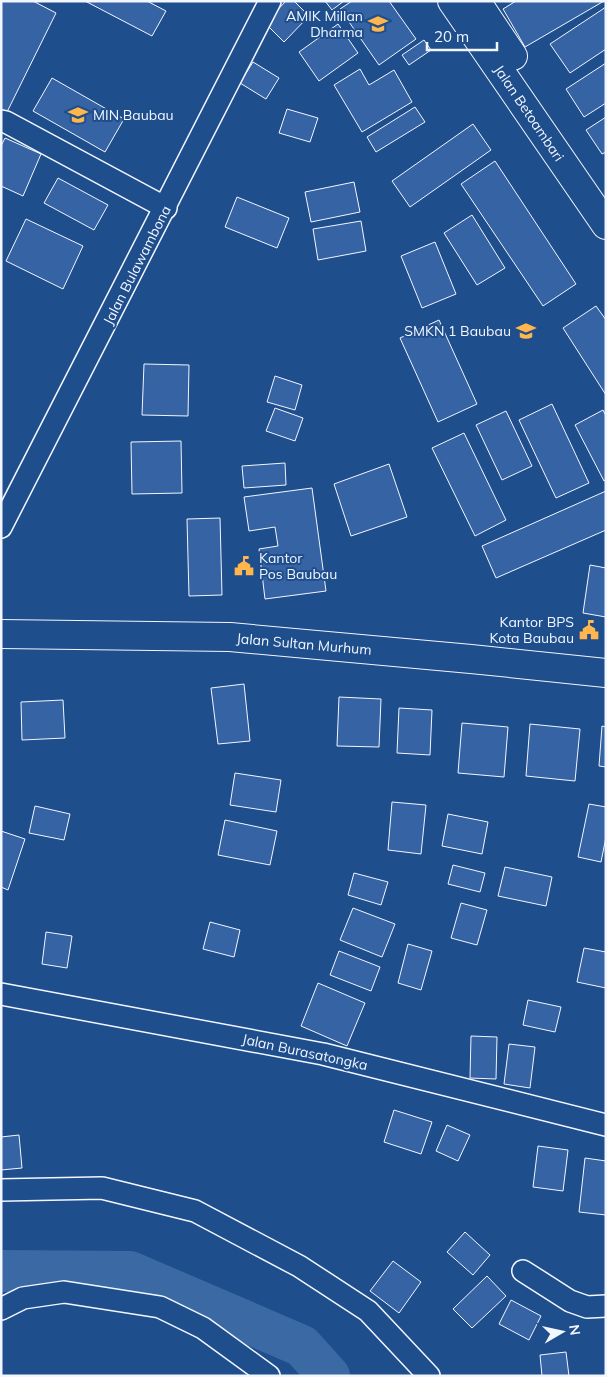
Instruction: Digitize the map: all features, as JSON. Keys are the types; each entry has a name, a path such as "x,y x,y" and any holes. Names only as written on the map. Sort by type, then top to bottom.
{"main road":[{"name":"Jalan Betoambari","path":"452,1 606,225"},
{"name":"Jalan Betoambari","path":"476,1 606,195"},
{"name":"Jalan Sultan Murhum","path":"1,634 230,637 461,658 606,674"}],"street":[{"name":"Jalan Bulawambona","path":"1,527 166,208 270,1"},
{"path":"1,121 35,137 166,208"},
{"name":"Jalan Burasatongka","path":"1,994 322,1054 606,1125"},
{"path":"1,1190 102,1188 195,1211 299,1266 368,1312 429,1376"},
{"path":"523,1271 570,1301 587,1307 606,1306"},
{"path":"1,1309 23,1298 64,1292 160,1307 203,1328 269,1376"}],"building":[{"path":"1,1 33,1 56,13 7,112 1,109"},
{"path":"85,1 147,1 166,11 152,36"},
{"path":"286,1 294,1 309,16 284,42 265,23"},
{"path":"325,1 344,1 332,10"},
{"name":"AMIK Millan Dharma","path":"352,1 389,1 416,39 379,65 340,9"},
{"path":"516,1 604,1 525,47 503,9"},
{"path":"606,7 606,49 570,73 550,44"},
{"path":"338,24 358,53 319,81 299,52"},
{"path":"424,40 431,50 409,65 402,55"},
{"path":"253,62 279,78 266,99 240,83"},
{"path":"606,63 606,103 584,117 566,89"},
{"path":"360,69 369,85 394,70 412,102 362,132 334,85"},
{"name":"MIN Baubau","path":"52,78 124,119 105,152 33,111"},
{"path":"415,107 425,122 376,152 367,137"},
{"path":"287,109 318,118 310,142 279,133"},
{"path":"606,117 606,152 602,154 586,130"},
{"path":"473,124 491,150 410,207 392,181"},
{"path":"5,138 41,154 23,196 1,186 1,146"},
{"path":"495,161 576,284 543,306 461,184"},
{"path":"58,178 108,205 94,230 44,203"},
{"path":"354,182 360,212 311,222 305,192"},
{"path":"237,197 289,218 277,248 225,227"},
{"path":"472,215 505,268 477,285 444,233"},
{"path":"26,219 83,246 63,289 6,261"},
{"path":"361,221 366,251 318,260 313,229"},
{"path":"435,242 456,294 422,308 401,256"},
{"path":"596,306 606,320 606,395 563,328"},
{"path":"439,320 477,404 438,422 400,338"},
{"path":"144,364 189,365 188,416 142,415"},
{"path":"275,376 302,385 295,410 267,402"},
{"path":"552,404 589,483 556,498 519,420"},
{"path":"275,408 303,418 295,441 266,431"},
{"path":"603,410 606,416 606,480 604,481 575,425"},
{"path":"506,411 532,466 502,480 476,425"},
{"path":"464,433 506,520 475,536 432,448"},
{"path":"181,441 182,493 132,494 131,442"},
{"path":"285,463 286,485 244,488 242,466"},
{"path":"389,464 407,517 351,536 334,484"},
{"path":"312,488 326,591 265,599 259,549 278,546 275,527 249,531 244,497"},
{"path":"606,491 606,530 496,578 482,546"},
{"path":"220,518 222,595 189,596 187,519"},
{"name":"Kantor BPS Kota Baubau","path":"590,565 606,568 606,617 583,613"},
{"path":"244,684 250,741 218,744 211,688"},
{"path":"339,697 381,699 379,747 337,746"},
{"path":"63,700 65,738 22,740 21,702"},
{"path":"399,708 432,710 430,755 397,753"},
{"path":"462,723 508,727 504,777 458,773"},
{"path":"530,724 580,729 575,781 526,776"},
{"path":"602,726 606,727 606,767 599,766"},
{"path":"235,773 281,780 276,812 230,805"},
{"path":"392,802 426,805 421,854 388,850"},
{"path":"589,804 606,807 606,837 601,862 578,857"},
{"path":"35,806 70,814 64,840 29,833"},
{"path":"448,814 488,822 482,854 442,846"},
{"path":"225,820 277,831 270,865 218,855"},
{"path":"1,831 25,839 8,890 1,887"},
{"path":"453,865 485,873 480,892 448,884"},
{"path":"505,867 552,877 546,906 498,896"},
{"path":"354,873 388,882 381,905 348,895"},
{"path":"461,903 487,910 477,945 451,938"},
{"path":"353,908 395,924 382,957 340,940"},
{"path":"210,922 240,930 234,957 203,949"},
{"path":"46,932 72,936 67,968 42,964"},
{"path":"408,944 432,951 421,990 398,983"},
{"path":"584,948 606,952 606,988 577,982"},
{"path":"339,951 380,967 371,991 330,975"},
{"path":"318,983 365,1003 347,1046 301,1026"},
{"path":"528,1000 561,1007 555,1032 523,1025"},
{"path":"471,1036 497,1037 496,1079 470,1078"},
{"path":"509,1044 535,1047 530,1088 504,1084"},
{"path":"394,1110 432,1122 421,1154 384,1142"},
{"path":"447,1125 470,1135 458,1161 436,1151"},
{"path":"19,1135 22,1168 1,1170 1,1137"},
{"path":"538,1146 568,1150 563,1191 533,1187"},
{"path":"585,1158 606,1161 606,1215 579,1212"},
{"path":"465,1232 490,1255 473,1275 447,1252"},
{"path":"393,1261 421,1282 399,1313 370,1291"},
{"path":"487,1276 506,1296 472,1328 453,1309"},
{"path":"511,1300 541,1316 529,1340 499,1324"},
{"path":"566,1352 569,1376 542,1376 540,1355"}],"waterway":[{"path":"1,1271 130,1272 302,1346 329,1376"}],"place":[{"name":"AMIK Millan Dharma","path":"378,24"},
{"name":"MIN Baubau","path":"78,115"},
{"name":"SMKN 1 Baubau","path":"526,331"},
{"name":"Kantor Pos Baubau","path":"244,566"},
{"name":"Kantor BPS Kota Baubau","path":"589,630"}]}
